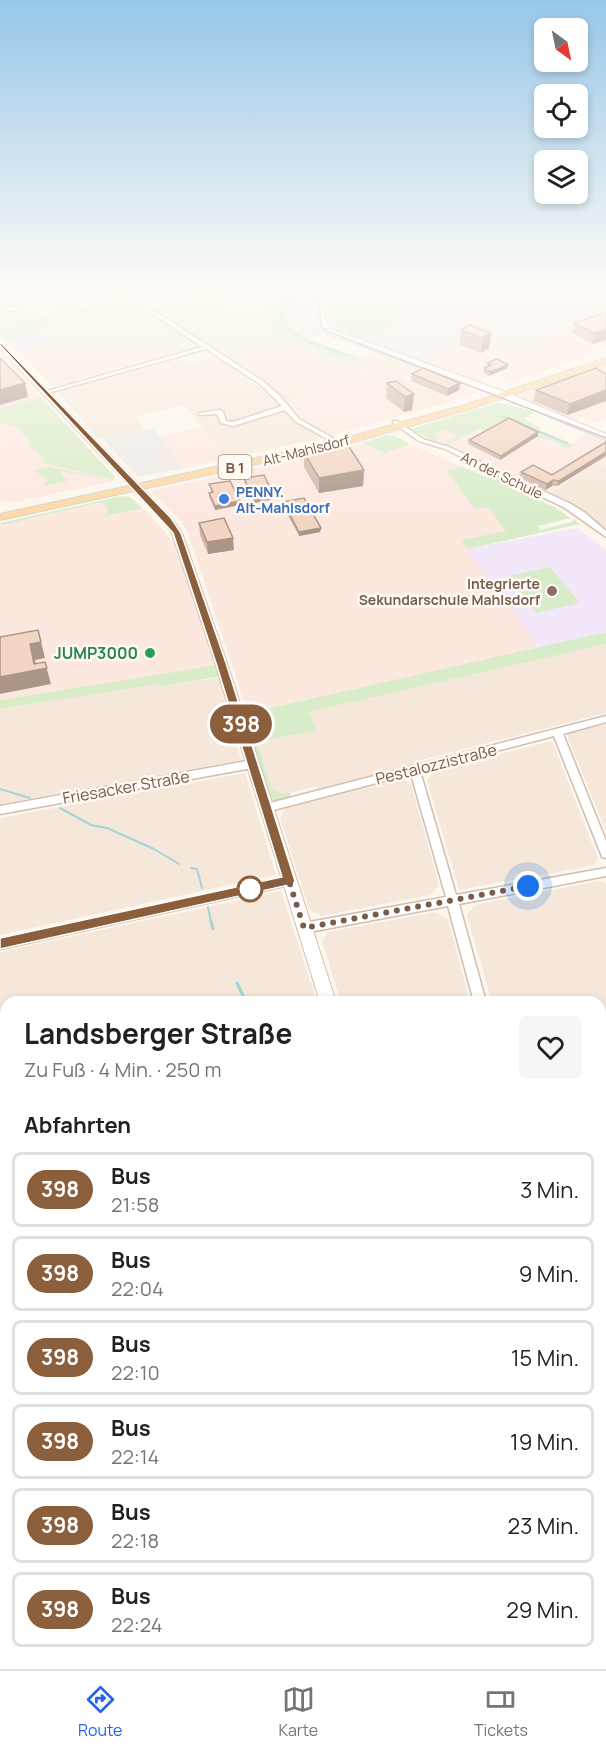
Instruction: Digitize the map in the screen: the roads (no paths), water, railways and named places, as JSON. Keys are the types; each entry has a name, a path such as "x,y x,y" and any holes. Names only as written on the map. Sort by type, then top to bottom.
{"main road":[{"name":"Alt-Mahlsdorf","path":"501,393 573,367"},
{"name":"Alt-Mahlsdorf","path":"0,511 292,455 587,367"},
{"name":"Alt-Mahlsdorf","path":"0,517 397,424"}],"street":[{"path":"21,367 168,520 177,533 326,996"},
{"path":"46,393 138,367"},
{"path":"238,367 262,383 297,420 331,439"},
{"path":"424,367 501,393 606,437"},
{"path":"217,404 222,409 220,412 223,422 232,424 287,407"},
{"path":"201,414 220,412"},
{"name":"An der Schule","path":"397,424 421,440 447,448 568,506 606,535"},
{"name":"Pestalozzistraße","path":"266,808 606,719"},
{"path":"558,733 606,854"},
{"name":"Friesacker Straße","path":"0,810 252,764"},
{"path":"415,770 478,996"},
{"path":"304,928 606,872"},
{"path":"0,944 289,881"}],"waterway":[{"path":"502,416 520,424"},
{"path":"526,426 567,443"},
{"path":"0,789 30,798"},
{"path":"60,808 91,825 107,828 154,849 179,864"},
{"path":"191,868 197,869 202,888"},
{"path":"208,907 211,922"},
{"path":"211,921 213,929"},
{"path":"237,983 243,996"}],"tram line":[{"path":"420,367 606,438"}],"place":[{"name":"PENNY. Alt-Mahlsdorf","path":"224,499"},
{"name":"Integrierte Sekundarschule Mahlsdorf","path":"552,591"},
{"name":"JUMP3000","path":"150,653"}]}
